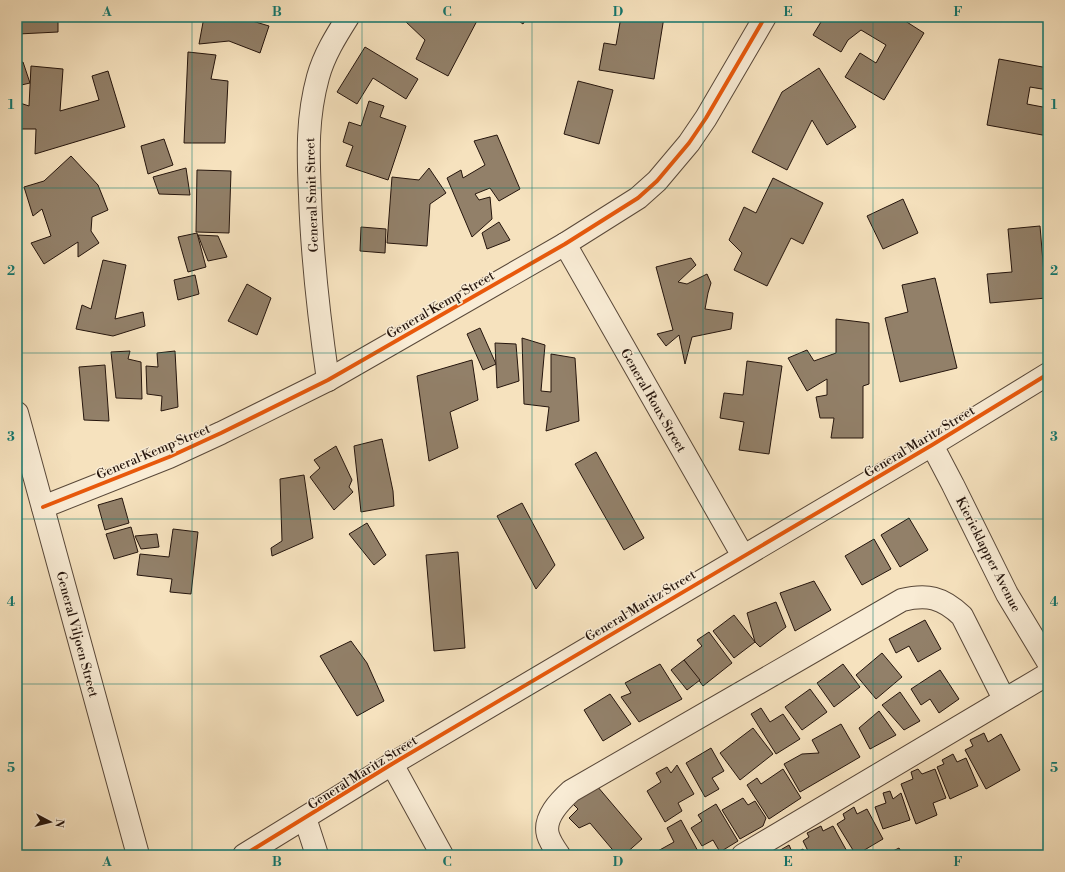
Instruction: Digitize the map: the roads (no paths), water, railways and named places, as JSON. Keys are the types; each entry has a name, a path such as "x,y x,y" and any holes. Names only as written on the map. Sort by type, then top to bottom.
{"street":[{"name":"General Smit Street","path":"328,380 312,242 309,126 318,76 326,53 348,17"},
{"name":"General Kemp Street","path":"42,507 169,457 328,380 565,244 638,198 672,164 689,143 706,118 765,17"},
{"name":"General Roux Street","path":"565,244 743,556"},
{"name":"General Maritz Street","path":"244,855 392,764 932,445 1048,374"},
{"name":"General Viljoen Street","path":"17,413 138,855"},
{"name":"Kierieklapper Avenue","path":"932,445 1007,594 1048,662"},
{"path":"559,855 548,835 548,822 554,809 571,791 902,600 924,596 935,598 950,605 962,616 1004,699"},
{"path":"743,855 1048,674"},
{"path":"392,764 442,855"},
{"path":"305,818 317,855"}]}
